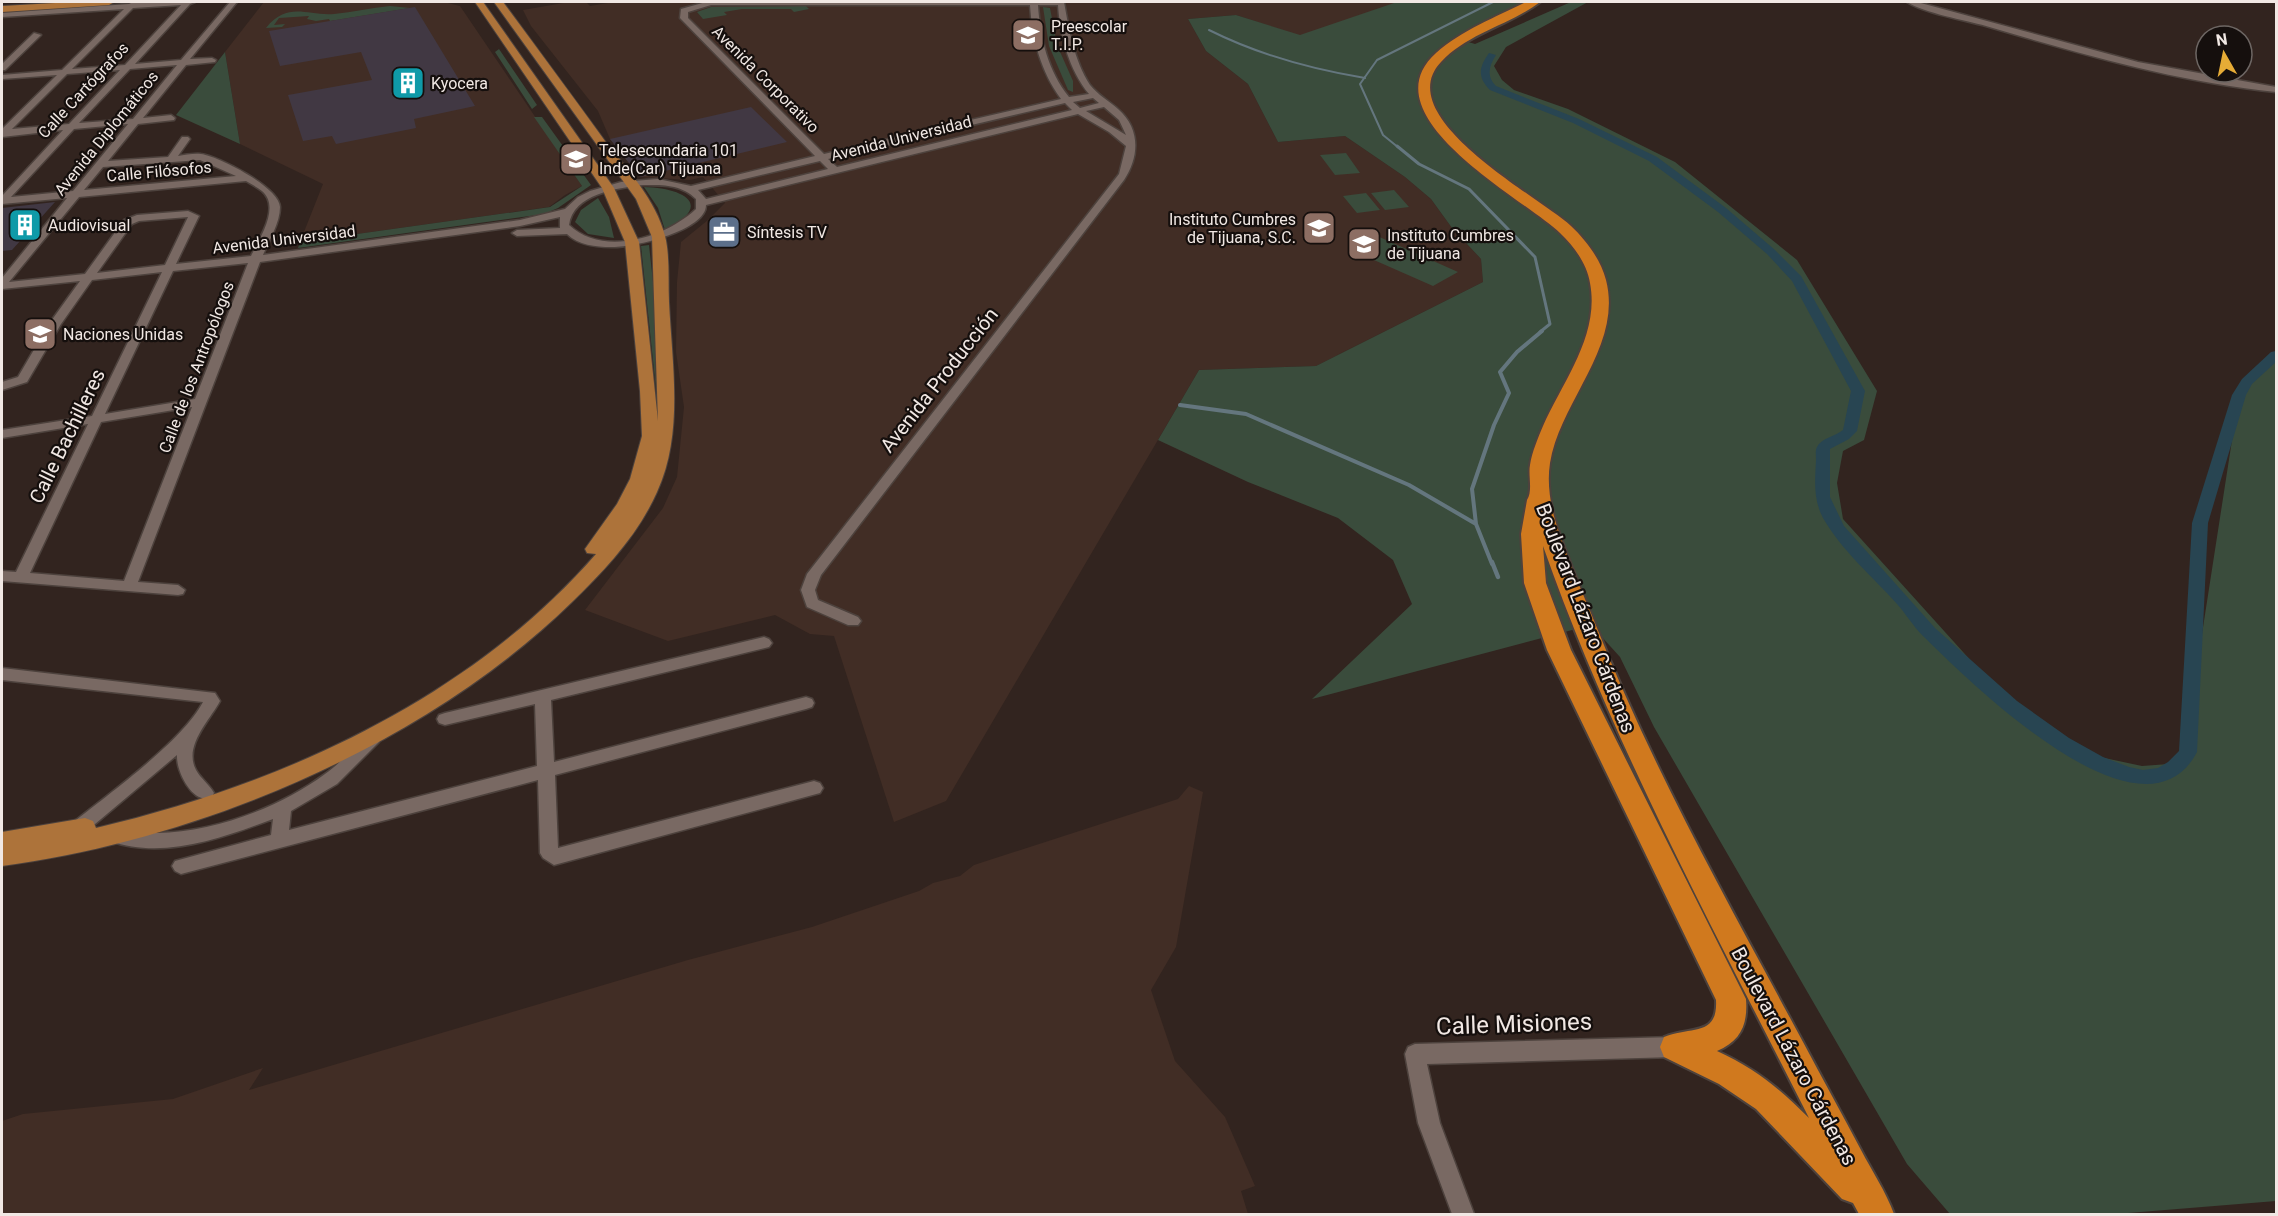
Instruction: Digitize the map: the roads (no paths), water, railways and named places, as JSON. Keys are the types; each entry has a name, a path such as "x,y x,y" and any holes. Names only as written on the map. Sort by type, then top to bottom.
{"highway":[{"name":"Boulevard Lázaro Cárdenas","path":"1534,2 1458,43 1443,54 1431,66 1424,79 1425,105 1442,131 1455,144 1550,215 1567,231 1584,250 1599,284 1601,303 1599,320 1590,346 1545,443 1539,468 1539,491 1549,529 1598,660 1626,727 1698,872 1875,1211"},
{"path":"1539,491 1532,534 1535,583 1559,650 1731,999 1732,1023 1726,1031 1716,1037 1676,1047"},
{"path":"1676,1047 1730,1073 1767,1098 1875,1211"}],"main road":[{"path":"2,4 39,2"},
{"path":"2,9 109,2"},
{"path":"2,842 76,830 121,819 205,793 294,758 356,730 410,701 453,674 541,604 602,540 625,506 639,479 650,436 648,391 632,242 608,188 479,2"},
{"path":"2,856 110,835 222,801 307,766 379,731 436,699 486,665 537,624 601,561 627,528 644,501 664,447 666,418 659,237 642,199 498,2"},
{"path":"564,126 585,122"}],"street":[{"path":"2,15 133,4 189,2"},
{"name":"Calle Cartógrafos","path":"2,201 189,2"},
{"name":"Avenida Diplomáticos","path":"2,285 233,2"},
{"path":"1034,2 1061,2 1062,22 1071,52 1088,87 1130,129 1131,146 1116,130 1077,110 1065,101 1037,39 1034,2"},
{"name":"Avenida Corporativo","path":"834,170 684,18 682,13 687,9 704,4 719,3 1034,2"},
{"path":"1911,2 2114,59 2199,78 2277,90"},
{"path":"1937,2 2125,54 2194,70"},
{"path":"2,134 133,4"},
{"path":"1959,15 1983,18 2032,33 2045,34 2042,31"},
{"path":"2,68 37,35"},
{"path":"2114,59 2108,56 2119,55 2157,65 2190,69"},
{"path":"2,77 212,60"},
{"path":"2254,79 2277,82"},
{"name":"Avenida Universidad","path":"253,264 547,218 568,211 584,198 608,188 631,183 665,183 691,189 1095,95"},
{"name":"Avenida Universidad","path":"702,203 1106,104"},
{"path":"2,134 171,118"},
{"path":"172,157 185,139"},
{"name":"Avenida Producción","path":"853,621 812,603 808,590 814,574 1121,178 1128,164 1131,146"},
{"name":"Calle de los Antropólogos","path":"100,164 172,157 201,157 248,178 267,190 274,201 275,208 271,224 253,264 129,586"},
{"name":"Calle Filósofos","path":"2,201 248,178"},
{"path":"568,211 563,221 567,231 585,240 599,243 632,242 659,237 686,225 695,218 702,203 701,198 691,189"},
{"name":"Calle Bachilleres","path":"20,578 194,216 137,218 128,222 91,276"},
{"path":"34,229 48,227"},
{"name":"Avenida Universidad","path":"2,296 83,287 167,273 507,234 567,231"},
{"path":"16,250 28,251"},
{"name":"Avenida Universidad","path":"2,285 91,276 167,273"},
{"path":"2,386 23,379 55,324 91,276"},
{"path":"2,434 201,402"},
{"path":"2,576 178,591"},
{"path":"445,719 764,643"},
{"path":"2,674 209,697 213,701 189,734 76,830"},
{"path":"543,696 549,853 554,857 814,788"},
{"path":"181,866 806,703"},
{"path":"110,835 155,841 182,839 216,832 310,794 330,780 379,731"},
{"path":"189,734 184,760 186,770 205,793"},
{"path":"279,839 283,806"},
{"path":"1670,875 1698,872"},
{"name":"Calle Misiones","path":"1463,1215 1429,1123 1415,1054 1676,1047"}],"waterway":[{"path":"1364,78 1377,60 1493,2"},
{"path":"1209,30 1247,47 1285,60 1364,78"},
{"path":"1492,55 1484,72 1486,80 1493,88 1576,121 1653,159 1722,210 1771,252 1797,279 1858,391 1850,431 1823,448 1824,503 1838,529 1929,632 1990,688 2033,724 2079,753 2113,769 2143,777 2157,776 2175,768 2188,752 2200,523 2239,395 2247,382 2276,355"},
{"path":"1364,78 1360,84 1383,135 1399,148"},
{"path":"1397,146 1419,164 1469,189 1535,257 1550,324 1540,332"},
{"path":"1476,524 1472,489 1494,425 1509,393 1500,372 1517,352 1542,331"},
{"path":"1180,405 1246,414 1409,485 1476,524"},
{"path":"1476,524 1492,564"},
{"path":"1492,562 1498,577"}],"place":[{"name":"Preescolar T.I.P.","path":"1028,35"},
{"name":"Kyocera","path":"408,83"},
{"name":"Telesecundaria 101 Inde(Car) Tijuana","path":"576,159"},
{"name":"Audiovisual","path":"25,225"},
{"name":"Instituto Cumbres de Tijuana, S.C.","path":"1319,228"},
{"name":"Síntesis TV","path":"724,232"},
{"name":"Instituto Cumbres de Tijuana","path":"1364,244"},
{"name":"Naciones Unidas","path":"40,334"}]}
